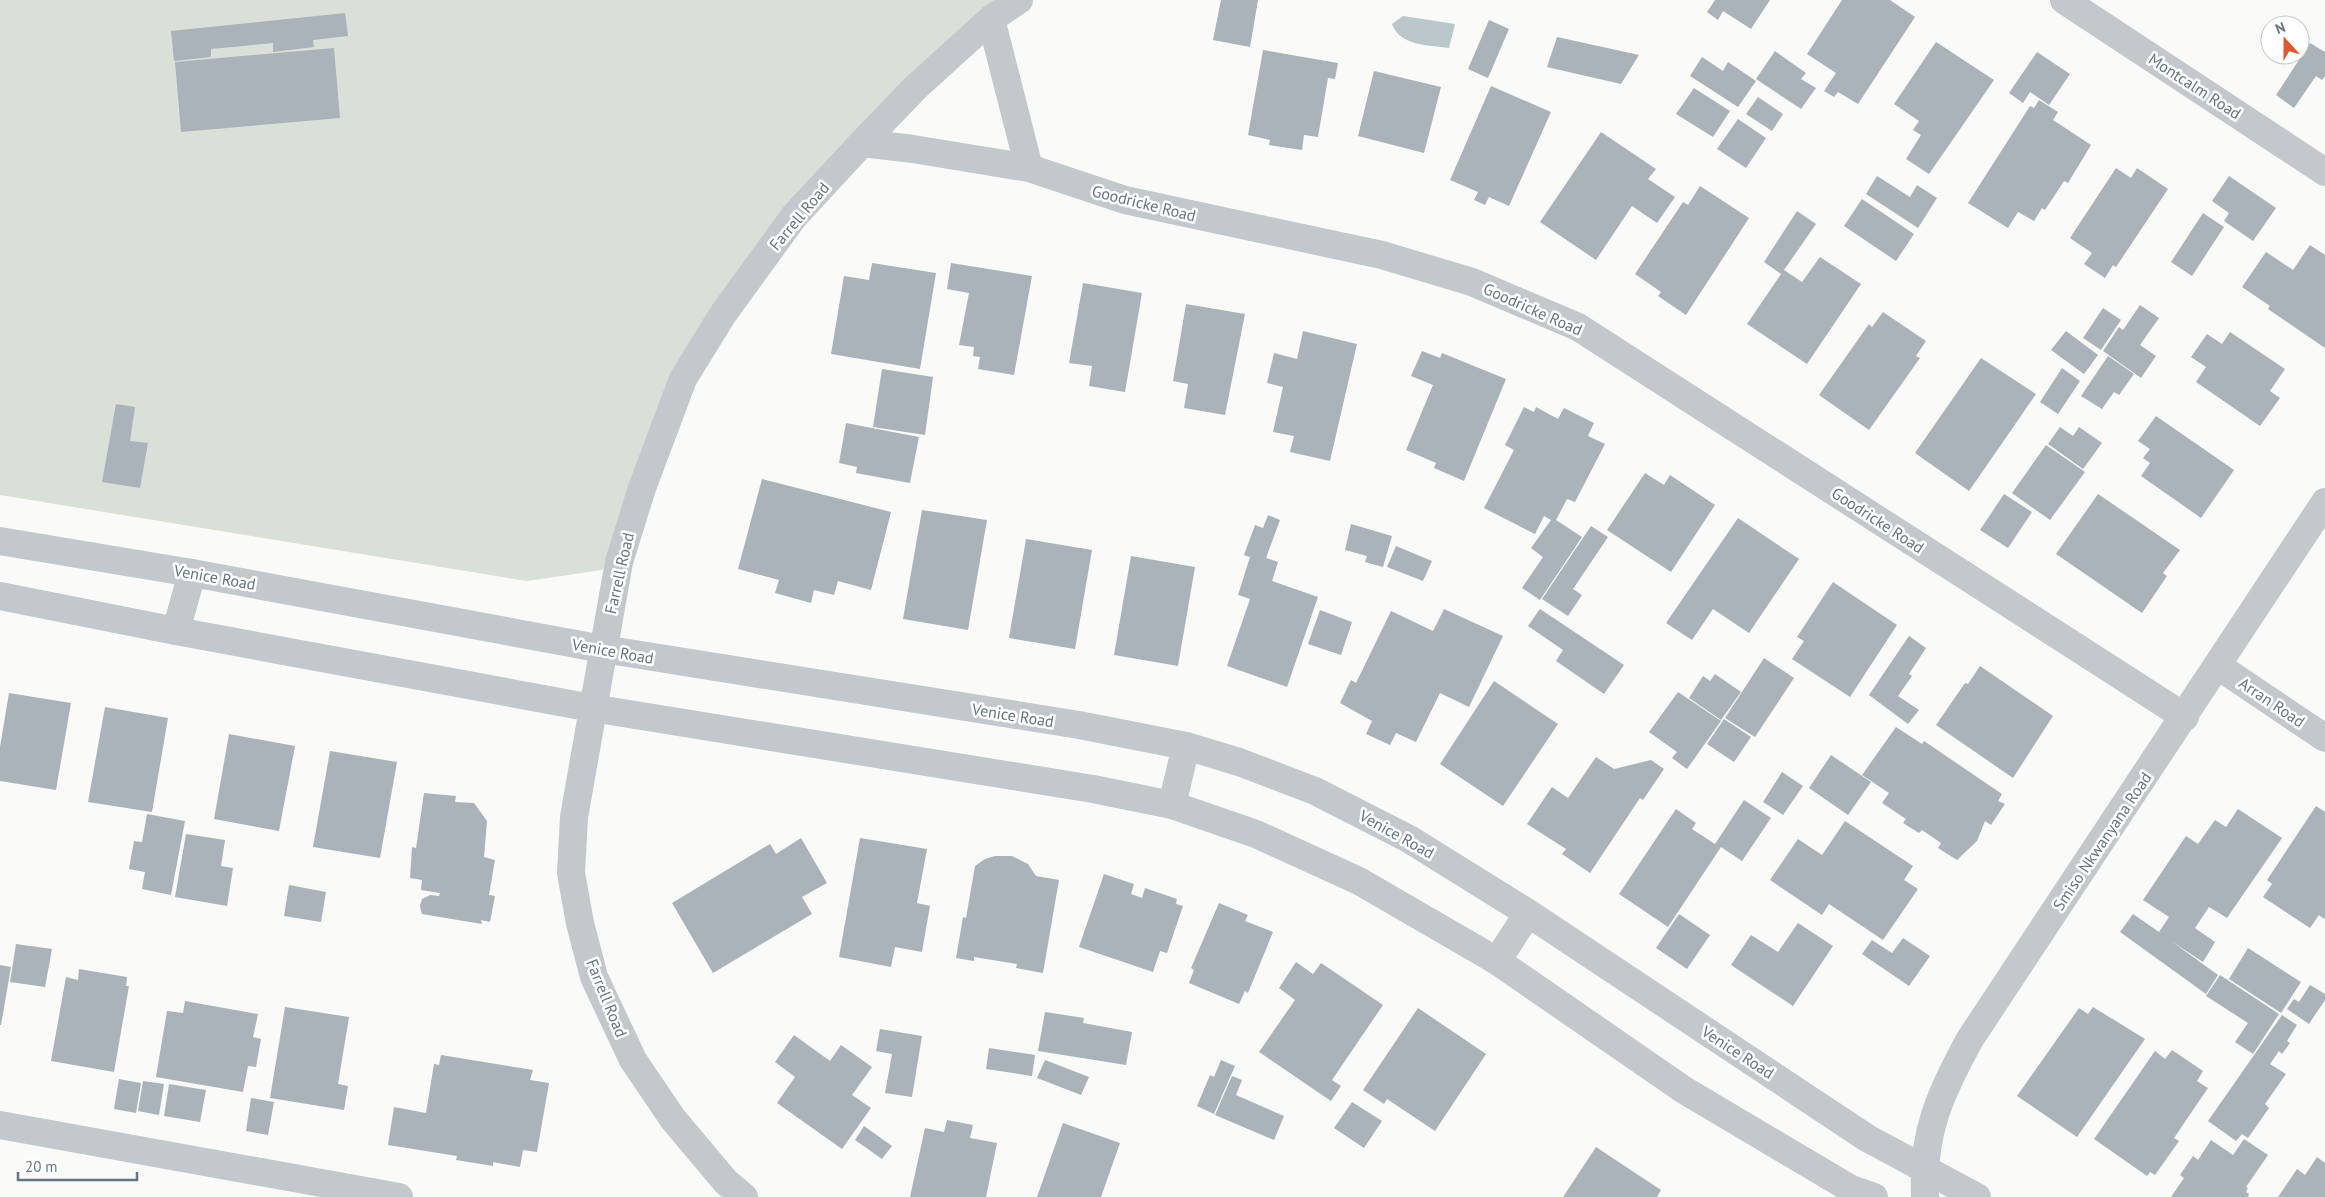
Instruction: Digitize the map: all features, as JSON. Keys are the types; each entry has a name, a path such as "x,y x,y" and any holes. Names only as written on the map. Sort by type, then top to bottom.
{"street":[{"name":"Farrell Road","path":"744,1197 726,1182 673,1119 633,1060 594,976 580,923 571,873 574,816 619,562 642,488 683,379 723,314 795,216 862,143 915,88 991,19 1019,0"},
{"name":"Montcalm Road","path":"2064,0 2325,172"},
{"path":"991,19 1029,168"},
{"name":"Goodricke Road","path":"862,143 913,149 1029,168 1125,200 1382,255 1472,282 1578,327 2185,717"},
{"name":"Smiso Nkwanyana Road","path":"1925,1197 1924,1166 1931,1121 1949,1078 1970,1039 2185,717 2325,502"},
{"name":"Venice Road","path":"0,540 192,572 603,649 1079,725 1186,746 1239,762 1315,791 1409,839 1528,913 1867,1138 1924,1166 1977,1197"},
{"path":"176,631 192,572"},
{"path":"0,596 176,631 592,708 1093,789 1172,805 1256,834 1359,881 1497,961 1684,1090 1851,1189 1874,1197"},
{"name":"Arran Road","path":"2218,666 2325,738"},
{"path":"1172,805 1186,746"},
{"path":"1497,961 1528,913"},
{"path":"0,1125 399,1197"}],"shaded area":[{"path":"0,0 995,0 975,41 719,319 638,502 602,570 527,581 0,495"},
{"path":"1403,16 1455,24 1449,48 1424,45 1401,37 1392,24"}],"building":[{"path":"1221,0 1258,0 1250,47 1213,40"},
{"path":"1715,0 1770,0 1751,29 1723,11 1718,20 1707,12"},
{"path":"1842,0 1890,0 1915,17 1858,104 1838,92 1834,97 1824,91 1836,73 1807,54"},
{"path":"345,13 348,36 313,40 314,47 273,52 273,43 211,49 211,57 174,61 171,31"},
{"path":"1489,20 1509,29 1488,78 1468,69"},
{"path":"1557,37 1639,55 1621,84 1547,67"},
{"path":"1936,42 1994,80 1929,174 1906,159 1921,135 1913,130 1919,121 1894,104"},
{"path":"2310,43 2325,52 2325,76 2322,80 2316,76 2294,108 2276,95 2296,65 2310,65"},
{"path":"334,48 340,118 181,132 175,62"},
{"path":"1263,50 1338,63 1335,79 1328,78 1318,137 1304,135 1302,150 1269,145 1270,140 1248,135"},
{"path":"1775,51 1806,73 1801,79 1816,88 1801,109 1756,79"},
{"path":"2037,52 2070,74 2049,105 2030,92 2023,103 2009,93"},
{"path":"1702,57 1723,71 1728,62 1756,81 1738,107 1690,76"},
{"path":"1374,71 1441,87 1424,153 1358,136"},
{"path":"1491,86 1551,112 1509,206 1489,197 1485,205 1474,200 1478,192 1450,180"},
{"path":"1694,88 1730,111 1713,137 1676,114"},
{"path":"1758,97 1783,114 1772,131 1746,114"},
{"path":"2039,100 2058,112 2053,120 2091,145 2068,183 2064,181 2045,210 2042,208 2034,221 2018,212 2008,228 1968,203 2030,106 2034,108"},
{"path":"1738,119 1766,138 1746,168 1717,149"},
{"path":"1601,132 1656,169 1648,179 1675,197 1657,223 1632,206 1596,260 1540,222"},
{"path":"2116,168 2131,178 2137,168 2168,189 2116,267 2113,265 2105,278 2084,264 2092,253 2070,238"},
{"path":"1877,176 1910,197 1917,185 1937,198 1918,228 1866,194"},
{"path":"2229,176 2276,208 2253,241 2224,221 2229,213 2212,201"},
{"path":"1700,186 1749,218 1686,315 1658,296 1661,292 1635,274 1683,202 1688,205"},
{"path":"1862,199 1914,234 1896,261 1844,226"},
{"path":"1797,211 1816,224 1784,270 1802,282 1820,257 1861,284 1807,364 1747,324 1781,274 1764,262"},
{"path":"2203,213 2224,227 2192,276 2171,262"},
{"path":"2310,245 2325,255 2325,348 2268,309 2270,306 2242,287 2266,252 2293,270"},
{"path":"872,263 936,273 920,369 831,354 844,276 869,280"},
{"path":"951,263 1032,276 1014,375 978,369 980,357 973,356 974,347 959,345 969,293 947,289"},
{"path":"1083,283 1142,293 1125,392 1089,386 1092,366 1069,363"},
{"path":"1186,304 1245,314 1225,415 1184,408 1188,384 1173,381"},
{"path":"2140,305 2159,318 2140,345 2156,356 2141,378 2103,351 2119,327 2123,330"},
{"path":"2103,308 2121,320 2101,350 2083,338"},
{"path":"1883,312 1926,341 1916,356 1920,358 1869,430 1819,395 1869,324 1872,327"},
{"path":"1303,331 1357,344 1330,461 1290,452 1294,436 1273,432 1283,387 1267,383 1274,353 1297,359"},
{"path":"2066,331 2098,355 2084,374 2051,350"},
{"path":"2230,332 2285,369 2270,391 2280,398 2260,426 2196,382 2206,367 2191,357 2207,334 2222,344"},
{"path":"1422,351 1440,358 1442,353 1506,379 1464,481 1434,468 1436,463 1406,450 1433,385 1411,376"},
{"path":"2108,356 2134,374 2119,395 2114,392 2102,409 2081,396"},
{"path":"1981,358 2036,394 1969,491 1915,453"},
{"path":"2062,368 2080,381 2058,414 2040,402"},
{"path":"882,369 933,377 925,435 873,427"},
{"path":"116,404 135,407 130,441 148,443 140,488 102,482"},
{"path":"1524,407 1534,412 1536,407 1558,419 1564,408 1594,423 1588,436 1605,444 1575,502 1567,499 1556,520 1582,537 1540,600 1522,588 1543,557 1531,548 1551,520 1544,516 1535,534 1484,508 1514,450 1505,445"},
{"path":"2156,416 2234,470 2201,518 2141,476 2150,463 2143,458 2150,449 2138,441"},
{"path":"846,423 919,437 910,483 856,473 857,467 839,463"},
{"path":"2060,427 2073,436 2079,427 2102,443 2083,469 2048,444"},
{"path":"2046,445 2085,472 2050,520 2012,493"},
{"path":"1645,473 1664,485 1670,475 1715,505 1671,572 1607,530"},
{"path":"762,479 891,512 871,590 838,581 834,595 814,590 811,603 775,593 779,580 738,569"},
{"path":"2004,494 2032,512 2008,548 1980,530"},
{"path":"2098,494 2180,550 2163,573 2167,576 2142,613 2056,554"},
{"path":"922,510 987,520 968,630 903,619"},
{"path":"1268,515 1280,520 1266,558 1278,562 1272,581 1318,597 1287,687 1227,666 1250,599 1238,595 1250,557 1244,555 1255,525 1263,528"},
{"path":"1738,518 1799,559 1749,633 1713,609 1692,640 1666,623"},
{"path":"1351,524 1392,536 1383,567 1365,562 1367,556 1345,550"},
{"path":"1591,526 1608,537 1573,589 1582,595 1568,616 1542,599"},
{"path":"1026,539 1092,550 1075,649 1009,638"},
{"path":"1396,546 1432,561 1423,581 1387,567"},
{"path":"1131,556 1195,567 1178,666 1114,655"},
{"path":"1833,582 1897,625 1850,697 1792,659 1804,641 1797,637"},
{"path":"1444,609 1503,636 1469,707 1440,693 1416,742 1396,733 1390,745 1366,734 1372,721 1340,703 1351,680 1356,683 1391,611 1433,631"},
{"path":"1540,609 1624,665 1604,694 1556,661 1563,650 1528,626"},
{"path":"1320,610 1352,622 1341,655 1308,644"},
{"path":"1909,636 1926,648 1909,674 1912,676 1898,696 1919,710 1908,724 1869,695"},
{"path":"1764,658 1794,678 1755,737 1725,718"},
{"path":"1980,666 2053,716 2013,778 1936,725 1965,683 1968,684"},
{"path":"1715,674 1741,692 1721,720 1689,698 1703,676 1710,681"},
{"path":"1494,681 1558,724 1503,806 1440,764"},
{"path":"1678,692 1721,721 1687,769 1672,758 1677,752 1649,732"},
{"path":"9,693 71,703 56,790 0,781 0,747"},
{"path":"105,707 168,718 152,812 88,802"},
{"path":"1724,719 1751,737 1734,762 1707,744"},
{"path":"1896,727 1922,744 1924,741 2002,794 1998,801 2005,804 1991,825 1985,821 1977,841 1957,860 1938,848 1941,843 1922,830 1919,833 1903,823 1906,819 1882,803 1889,793 1862,775"},
{"path":"229,734 295,746 279,831 214,819"},
{"path":"330,751 397,762 380,858 313,847"},
{"path":"1831,755 1871,782 1848,815 1809,788"},
{"path":"1596,757 1614,769 1651,760 1664,769 1643,800 1640,798 1590,873 1562,854 1566,849 1527,824 1552,787 1568,798"},
{"path":"1782,772 1803,786 1783,815 1763,802"},
{"path":"424,793 456,796 455,802 474,803 487,821 484,857 495,860 489,895 495,896 490,922 481,920 482,924 422,914 420,906 422,899 430,895 439,896 440,893 421,890 422,880 410,878 412,847 416,848"},
{"path":"1744,800 1771,818 1742,861 1721,847 1668,927 1619,894 1676,809 1696,823 1692,829 1715,844"},
{"path":"2316,806 2325,812 2325,917 2324,919 2319,915 2310,928 2263,897 2272,884 2267,880"},
{"path":"2238,809 2282,838 2227,918 2209,907 2195,928 2215,942 2203,962 2171,941 2218,975 2206,994 2120,932 2133,914 2159,932 2169,917 2143,900 2186,836 2198,844 2215,820 2226,827"},
{"path":"147,814 185,821 171,895 142,889 145,872 129,869 134,841 142,842"},
{"path":"1845,821 1913,866 1904,880 1918,889 1883,940 1829,904 1822,915 1770,880 1798,839 1822,855"},
{"path":"186,834 225,840 221,866 233,868 227,906 175,897"},
{"path":"801,838 827,883 802,897 812,914 713,973 672,903 770,844 776,854"},
{"path":"860,838 927,849 917,903 930,906 922,952 895,947 891,967 839,957"},
{"path":"995,856 1012,856 1028,864 1036,876 1059,880 1043,973 1016,968 1017,964 974,957 974,961 956,958 963,917 966,918 975,866 985,859"},
{"path":"1104,874 1134,884 1131,894 1142,898 1145,888 1177,899 1176,904 1183,906 1167,953 1160,951 1153,972 1079,947"},
{"path":"289,885 326,892 321,922 284,916"},
{"path":"1219,903 1248,915 1245,921 1273,932 1248,993 1245,991 1239,1004 1189,983 1194,970 1191,968"},
{"path":"1679,914 1710,935 1687,969 1656,948"},
{"path":"1798,923 1833,946 1793,1006 1731,965 1751,935 1778,952"},
{"path":"1903,938 1930,956 1909,986 1862,954 1872,940 1892,953"},
{"path":"16,944 52,949 45,987 10,982"},
{"path":"2248,948 2301,982 2281,1013 2229,979"},
{"path":"1296,962 1313,974 1321,963 1383,1005 1332,1080 1341,1086 1331,1101 1259,1052 1295,1000 1279,988"},
{"path":"0,965 11,967 1,1025 0,1025"},
{"path":"79,969 127,977 126,986 129,986 114,1072 51,1061 66,977 78,980"},
{"path":"2220,975 2279,1014 2253,1054 2235,1042 2248,1023 2206,996"},
{"path":"2310,985 2325,994 2325,1000 2309,1024 2287,1009 2294,999 2299,1002"},
{"path":"185,1001 258,1014 253,1037 261,1039 256,1067 248,1066 243,1092 156,1077 167,1011 183,1013"},
{"path":"285,1007 349,1017 338,1084 348,1086 344,1110 270,1098"},
{"path":"2093,1007 2145,1039 2077,1137 2017,1096 2079,1008 2088,1014"},
{"path":"1418,1008 1486,1054 1435,1131 1387,1099 1384,1104 1363,1090"},
{"path":"1045,1012 1084,1018 1083,1023 1132,1032 1126,1065 1038,1051"},
{"path":"2282,1015 2297,1025 2287,1041 2290,1043 2282,1054 2279,1051 2270,1064 2286,1074 2265,1104 2269,1108 2248,1138 2242,1134 2236,1141 2208,1121"},
{"path":"880,1029 922,1036 912,1097 885,1093 892,1054 876,1051"},
{"path":"794,1035 830,1061 841,1045 872,1067 852,1095 871,1108 842,1149 777,1103 795,1077 775,1062"},
{"path":"989,1048 1035,1055 1032,1076 986,1069"},
{"path":"2172,1050 2203,1071 2197,1081 2208,1088 2174,1138 2179,1141 2155,1175 2150,1172 2147,1176 2094,1139 2155,1051 2165,1059"},
{"path":"441,1055 533,1070 530,1080 549,1083 537,1152 523,1150 520,1167 493,1162 493,1166 456,1160 457,1156 388,1145 394,1107 426,1113 434,1064 439,1065"},
{"path":"1045,1060 1089,1077 1081,1095 1037,1078"},
{"path":"1221,1060 1235,1066 1214,1114 1197,1106 1210,1075 1214,1077"},
{"path":"1232,1076 1242,1080 1236,1095 1284,1116 1274,1140 1215,1115"},
{"path":"119,1079 141,1083 136,1113 114,1109"},
{"path":"143,1081 164,1084 159,1115 138,1111"},
{"path":"169,1084 206,1090 200,1122 164,1116"},
{"path":"251,1098 274,1102 268,1135 246,1131"},
{"path":"1352,1102 1382,1121 1364,1148 1334,1128"},
{"path":"947,1120 973,1125 970,1138 997,1143 986,1197 910,1197 925,1128 944,1132"},
{"path":"1063,1123 1120,1143 1101,1197 1037,1197"},
{"path":"864,1126 892,1146 882,1159 855,1140"},
{"path":"2244,1139 2268,1155 2246,1187 2248,1188 2246,1192 2249,1194 2248,1197 2171,1197 2184,1178 2180,1175 2193,1156 2198,1160 2211,1140 2233,1155"},
{"path":"1596,1147 1661,1190 1657,1197 1563,1197"},
{"path":"2317,1157 2325,1163 2325,1197 2278,1197 2297,1169 2305,1175"}]}
